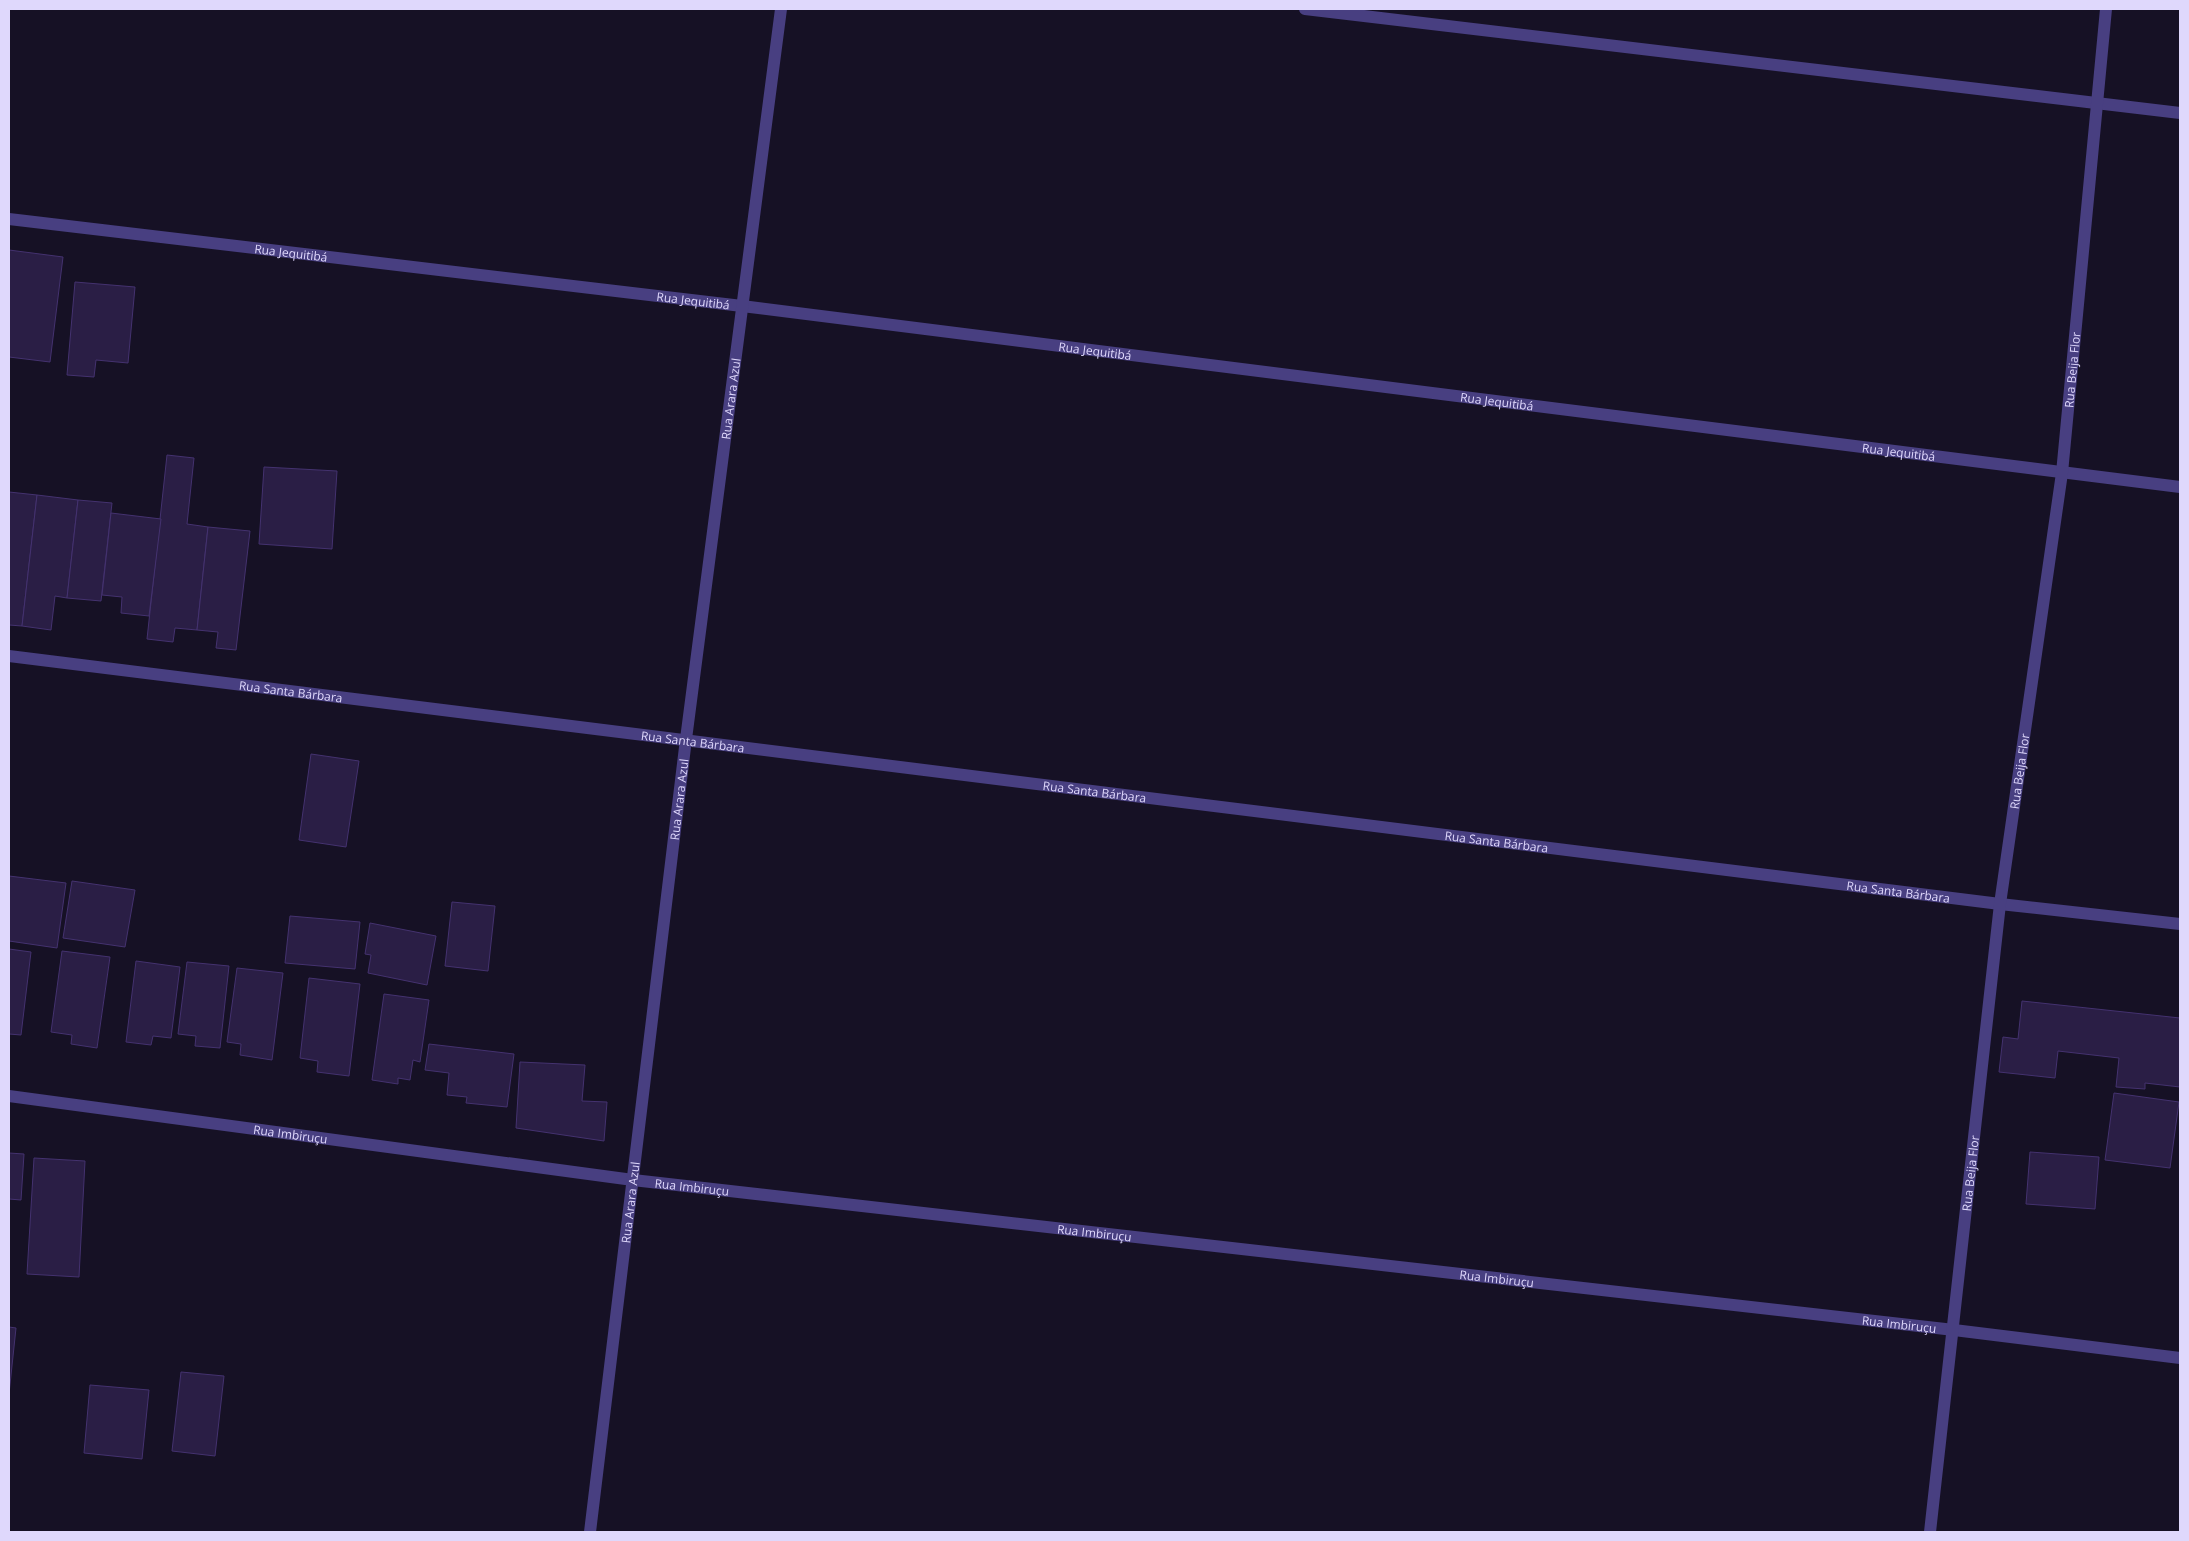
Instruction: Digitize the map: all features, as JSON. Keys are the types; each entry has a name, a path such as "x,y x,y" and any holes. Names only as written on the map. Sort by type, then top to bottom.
{"street":[{"name":"Rua Arara Azul","path":"590,1532 686,739 780,9"},
{"path":"1304,9 2180,113"},
{"name":"Rua Beija Flor","path":"1930,1532 2000,904 2062,473 2106,9"},
{"name":"Rua Jequitibá","path":"9,219 742,306 2180,487"},
{"name":"Rua Santa Bárbara","path":"9,656 2000,904 2180,924"},
{"name":"Rua Imbiruçu","path":"9,1096 633,1180 1954,1330 2180,1358"}],"building":[{"path":"9,250 63,257 50,362 9,357"},
{"path":"75,282 135,287 128,363 96,360 94,377 67,375"},
{"path":"167,455 194,458 187,524 208,527 197,630 175,628 173,642 147,639"},
{"path":"264,467 337,471 332,549 259,544"},
{"path":"9,492 37,495 22,626 9,625"},
{"path":"37,495 78,500 67,598 55,596 51,630 22,626"},
{"path":"78,500 112,503 101,601 67,598"},
{"path":"111,513 161,519 149,616 121,613 122,597 102,595"},
{"path":"208,527 250,531 236,650 216,648 218,632 197,630"},
{"path":"311,754 359,761 346,847 299,840"},
{"path":"9,876 66,883 57,948 9,941"},
{"path":"72,881 135,890 125,947 63,938"},
{"path":"452,902 495,906 488,971 445,966"},
{"path":"290,916 360,922 355,969 285,963"},
{"path":"370,923 436,936 427,985 368,973 371,955 365,954"},
{"path":"9,949 31,952 21,1035 9,1034"},
{"path":"62,951 110,957 97,1048 71,1044 72,1035 51,1032"},
{"path":"136,961 180,967 171,1038 153,1036 151,1045 126,1042"},
{"path":"187,962 229,966 220,1048 195,1046 196,1036 178,1034"},
{"path":"237,968 283,973 272,1060 240,1055 241,1044 227,1042"},
{"path":"309,978 360,984 349,1076 317,1072 318,1061 300,1058"},
{"path":"384,994 429,1000 420,1062 413,1060 410,1080 398,1078 398,1084 372,1080"},
{"path":"2022,1001 2180,1018 2180,1087 2145,1083 2145,1089 2116,1087 2119,1058 2058,1051 2055,1078 1999,1072 2003,1037 2018,1039"},
{"path":"429,1044 514,1054 507,1107 466,1103 467,1097 447,1095 449,1073 425,1070"},
{"path":"520,1062 585,1065 582,1101 607,1102 604,1141 516,1128"},
{"path":"2114,1093 2179,1102 2170,1168 2105,1160"},
{"path":"2030,1152 2099,1157 2095,1209 2026,1204"},
{"path":"9,1153 24,1154 21,1200 9,1199"},
{"path":"34,1158 85,1161 79,1277 27,1274"},
{"path":"9,1327 16,1328 9,1394"},
{"path":"181,1372 224,1376 215,1456 172,1451"},
{"path":"90,1385 149,1390 142,1459 84,1453"}]}
